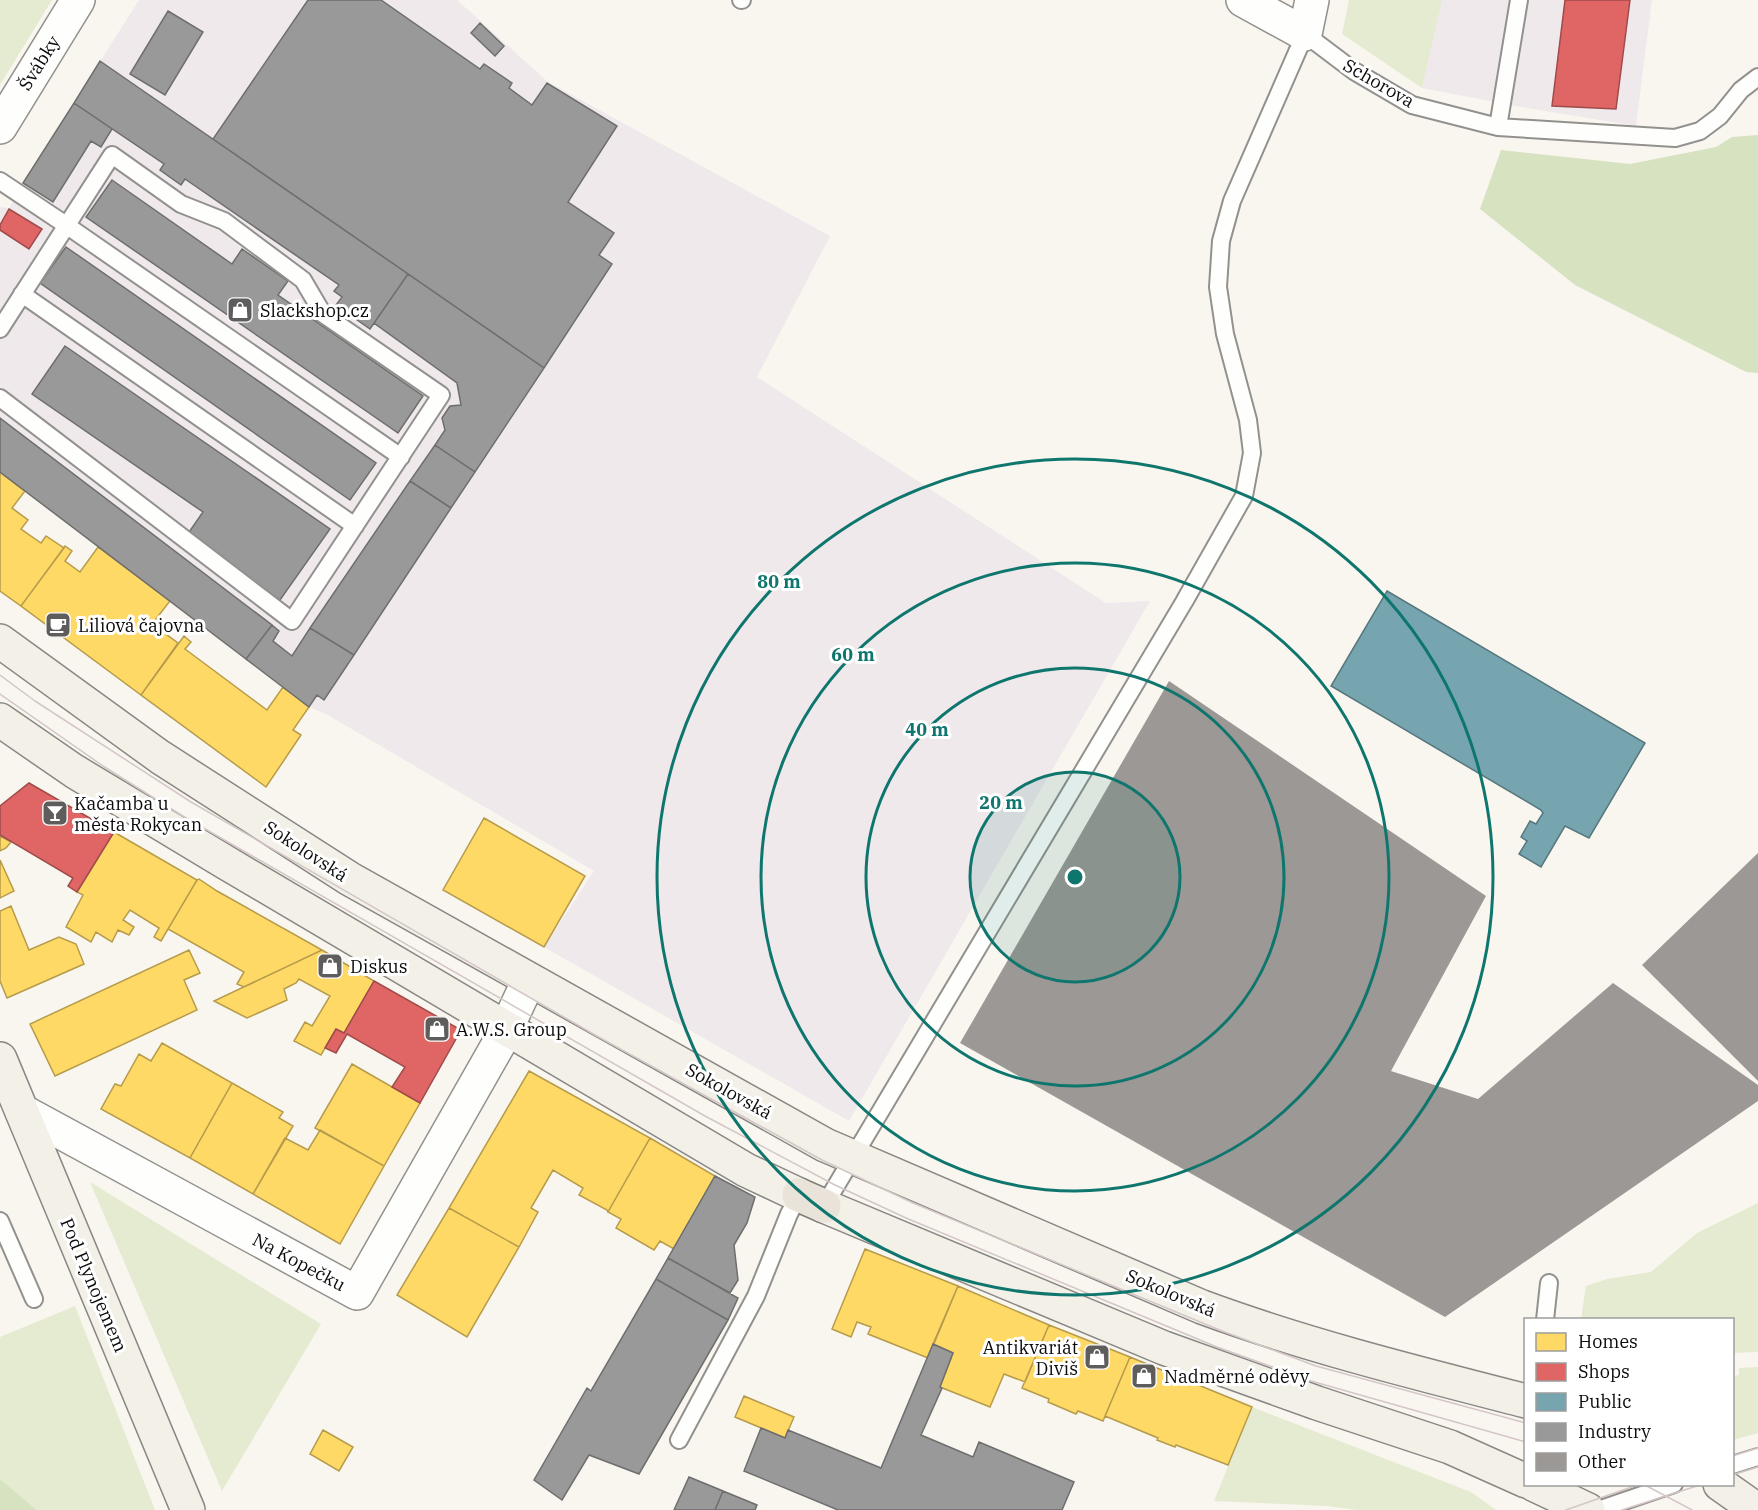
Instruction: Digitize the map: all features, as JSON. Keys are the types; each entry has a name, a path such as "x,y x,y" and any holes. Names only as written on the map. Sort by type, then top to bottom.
{"main road":[{"name":"Sokolovská","path":"0,641 160,757 350,879 825,1145 1202,1307 1330,1350 1524,1400"},
{"path":"2,723 84,777 503,1034 746,1170 1164,1348 1317,1403 1450,1447 1524,1480"},
{"name":"Pod Plynojemem","path":"0,1059 188,1510"},
{"path":"1535,1486 1588,1510"},
{"path":"1721,1486 1757,1510"}],"street":[{"name":"Švábky","path":"0,127 78,0"},
{"name":"Schorova","path":"1243,0 1305,34"},
{"path":"1305,34 1312,0"},
{"name":"Na Kopečku","path":"22,1112 357,1293 503,1034 529,980"}],"lane":[{"path":"1498,127 1519,0"},
{"name":"Schorova","path":"1305,34 1354,71 1412,105 1498,127 1675,138 1700,131 1720,116 1740,90 1758,77"},
{"path":"679,1440 756,1296 789,1214 812,1200 852,1157 1184,602 1244,496 1252,453 1248,420 1225,334 1218,288 1221,241 1232,201 1305,34"},
{"path":"0,329 112,155 181,204 224,221 303,280 323,314 441,395 292,621 0,398"},
{"path":"0,181 401,457"},
{"path":"22,294 355,526"},
{"path":"0,1221 34,1299"},
{"path":"1545,1318 1550,1283"},
{"path":"1734,1464 1758,1457"},
{"path":"1598,1510 1671,1486"}],"shaded area":[{"path":"139,0 457,0 548,82 830,236 757,377 1106,603 1150,601 849,1121 544,947 594,871 326,714 309,707 0,472 0,207 9,208"},
{"path":"1441,0 1652,0 1636,126 1422,88"}],"green space":[{"path":"0,0 52,0 0,85"},
{"path":"1349,0 1442,0 1422,88 1342,34"},
{"path":"1758,135 1758,373 1746,372 1575,285 1480,209 1501,150 1630,164 1716,147 1732,137"},
{"path":"90,1182 321,1324 222,1491"},
{"path":"1758,1203 1758,1352 1734,1353 1734,1318 1581,1318 1586,1286 1607,1279 1651,1272 1697,1233"},
{"path":"75,1306 155,1510 37,1510 0,1479 0,1337"},
{"path":"1758,1367 1758,1433 1734,1440 1734,1376 1739,1375 1739,1368"},
{"path":"1252,1407 1471,1492 1496,1510 1357,1510 1327,1506 1214,1501"},
{"path":"0,1479 37,1510 0,1510"}],"building: Homes":[{"path":"0,472 25,491 12,508 28,520 21,529 41,543 46,536 64,548 21,606 0,591"},
{"path":"65,546 72,551 65,561 80,572 98,547 170,601 152,624 178,643 141,695 21,606"},
{"path":"184,636 191,642 185,649 267,710 283,687 309,707 293,730 301,735 266,787 141,695"},
{"path":"484,818 585,876 544,947 443,890"},
{"path":"114,832 197,880 161,941 154,937 159,928 130,910 123,920 134,927 129,935 118,930 112,942 96,932 91,942 66,927 83,895 77,892"},
{"path":"0,836 11,842 0,851"},
{"path":"0,860 14,891 0,898"},
{"path":"199,879 322,950 244,987 237,984 244,972 168,929"},
{"path":"11,906 29,950 59,937 76,944 84,964 7,998 0,981 0,911"},
{"path":"189,950 200,973 184,980 197,1010 55,1076 30,1024"},
{"path":"322,950 374,981 344,1033 336,1029 321,1055 294,1041 305,1022 312,1026 330,996 299,979 284,989 287,1000 247,1018 214,1001"},
{"path":"162,1043 232,1083 190,1158 101,1109 115,1084 121,1086 139,1054 151,1061"},
{"path":"352,1064 420,1103 384,1166 315,1128"},
{"path":"529,1071 650,1138 608,1212 579,1195 583,1188 553,1170 531,1208 538,1212 519,1247 449,1208"},
{"path":"232,1083 283,1112 279,1118 293,1126 253,1194 190,1158"},
{"path":"320,1130 384,1166 340,1244 253,1194 285,1138 308,1150"},
{"path":"650,1138 715,1176 674,1249 660,1241 654,1250 616,1228 621,1219 608,1212"},
{"path":"449,1208 519,1247 467,1337 397,1295"},
{"path":"865,1249 958,1286 928,1358 868,1334 871,1327 857,1322 851,1337 832,1329"},
{"path":"958,1286 1049,1325 1025,1382 1004,1374 990,1407 940,1387 953,1353 933,1344"},
{"path":"1049,1325 1130,1357 1103,1421 1078,1411 1076,1414 1048,1402 1049,1399 1022,1388"},
{"path":"1130,1357 1252,1407 1228,1465 1157,1440 1158,1438 1105,1416"},
{"path":"744,1396 794,1417 785,1438 735,1417"},
{"path":"323,1430 353,1447 339,1471 310,1454"}],"building: Shops":[{"path":"1565,0 1630,0 1616,109 1552,106"},
{"path":"9,209 42,229 29,249 0,230 0,225"},
{"path":"29,783 114,832 77,892 68,886 73,878 0,835 0,806"},
{"path":"374,981 461,1030 420,1103 392,1087 405,1067 347,1034 336,1053 325,1048 336,1029 344,1033"}],"building: Public":[{"path":"1387,591 1645,743 1589,838 1565,826 1541,867 1519,854 1527,841 1521,837 1530,821 1536,824 1543,813 1541,810 1331,686"}],"building: Industry":[{"path":"308,0 381,0 480,69 484,64 512,83 509,88 532,105 547,83 617,126 568,202 614,233 599,255 612,264 544,368 213,139"},
{"path":"168,11 203,32 165,95 130,74"},
{"path":"480,23 504,46 495,56 471,33"},
{"path":"100,61 408,274 370,329 336,305 342,297 334,291 339,285 185,179 181,185 160,170 164,164 74,103"},
{"path":"74,103 112,129 101,147 91,141 53,202 23,183"},
{"path":"112,180 232,264 242,249 288,281 278,295 423,396 398,433 86,217"},
{"path":"66,247 376,463 350,500 40,283"},
{"path":"408,274 544,368 475,472 435,445 445,430 442,418 450,406 461,405 457,383 374,323"},
{"path":"65,346 330,529 280,600 187,535 203,512 32,394"},
{"path":"0,418 272,625 246,659 0,472"},
{"path":"435,445 475,472 451,508 410,481"},
{"path":"410,481 451,508 354,655 310,628"},
{"path":"272,625 279,631 273,641 292,656 310,628 354,655 324,700 317,695 309,707 246,659"},
{"path":"715,1176 755,1197 747,1223 734,1245 738,1280 730,1293 668,1258"},
{"path":"668,1258 738,1298 728,1320 656,1279"},
{"path":"656,1279 728,1320 639,1474 589,1455 562,1500 534,1480 587,1388 591,1391"},
{"path":"933,1344 953,1353 940,1387 942,1388 921,1435 973,1457 979,1442 1074,1482 1062,1510 838,1510 744,1471 761,1428 785,1438 788,1430 881,1468"},
{"path":"689,1477 723,1491 715,1510 674,1510"},
{"path":"723,1491 757,1505 755,1510 715,1510"}],"building: Other":[{"path":"1169,681 1486,896 1391,1071 1478,1099 1613,983 1758,1085 1758,1101 1445,1317 960,1043"},
{"path":"1758,853 1758,1081 1642,965"}],"tram line":[{"path":"0,675 35,701 191,802 595,1035 822,1160 913,1203 1222,1331 1316,1366 1524,1422"},
{"path":"0,694 103,766 181,815 705,1116 835,1185 906,1218 1217,1347 1311,1381 1524,1441"},
{"path":"1734,1455 1758,1448"},
{"path":"1734,1474 1758,1467"},
{"path":"1566,1510 1634,1486"},
{"path":"1647,1486 1692,1510"},
{"path":"1622,1510 1697,1486"}],"place":[{"name":"Slackshop.cz","path":"240,310"},
{"name":"Liliová čajovna","path":"58,625"},
{"name":"Kačamba u města Rokycan","path":"55,813"},
{"name":"Diskus","path":"330,966"},
{"name":"A.W.S. Group","path":"437,1029"},
{"name":"Antikvariát Diviš","path":"1097,1357"},
{"name":"Nadměrné oděvy","path":"1144,1376"}]}
